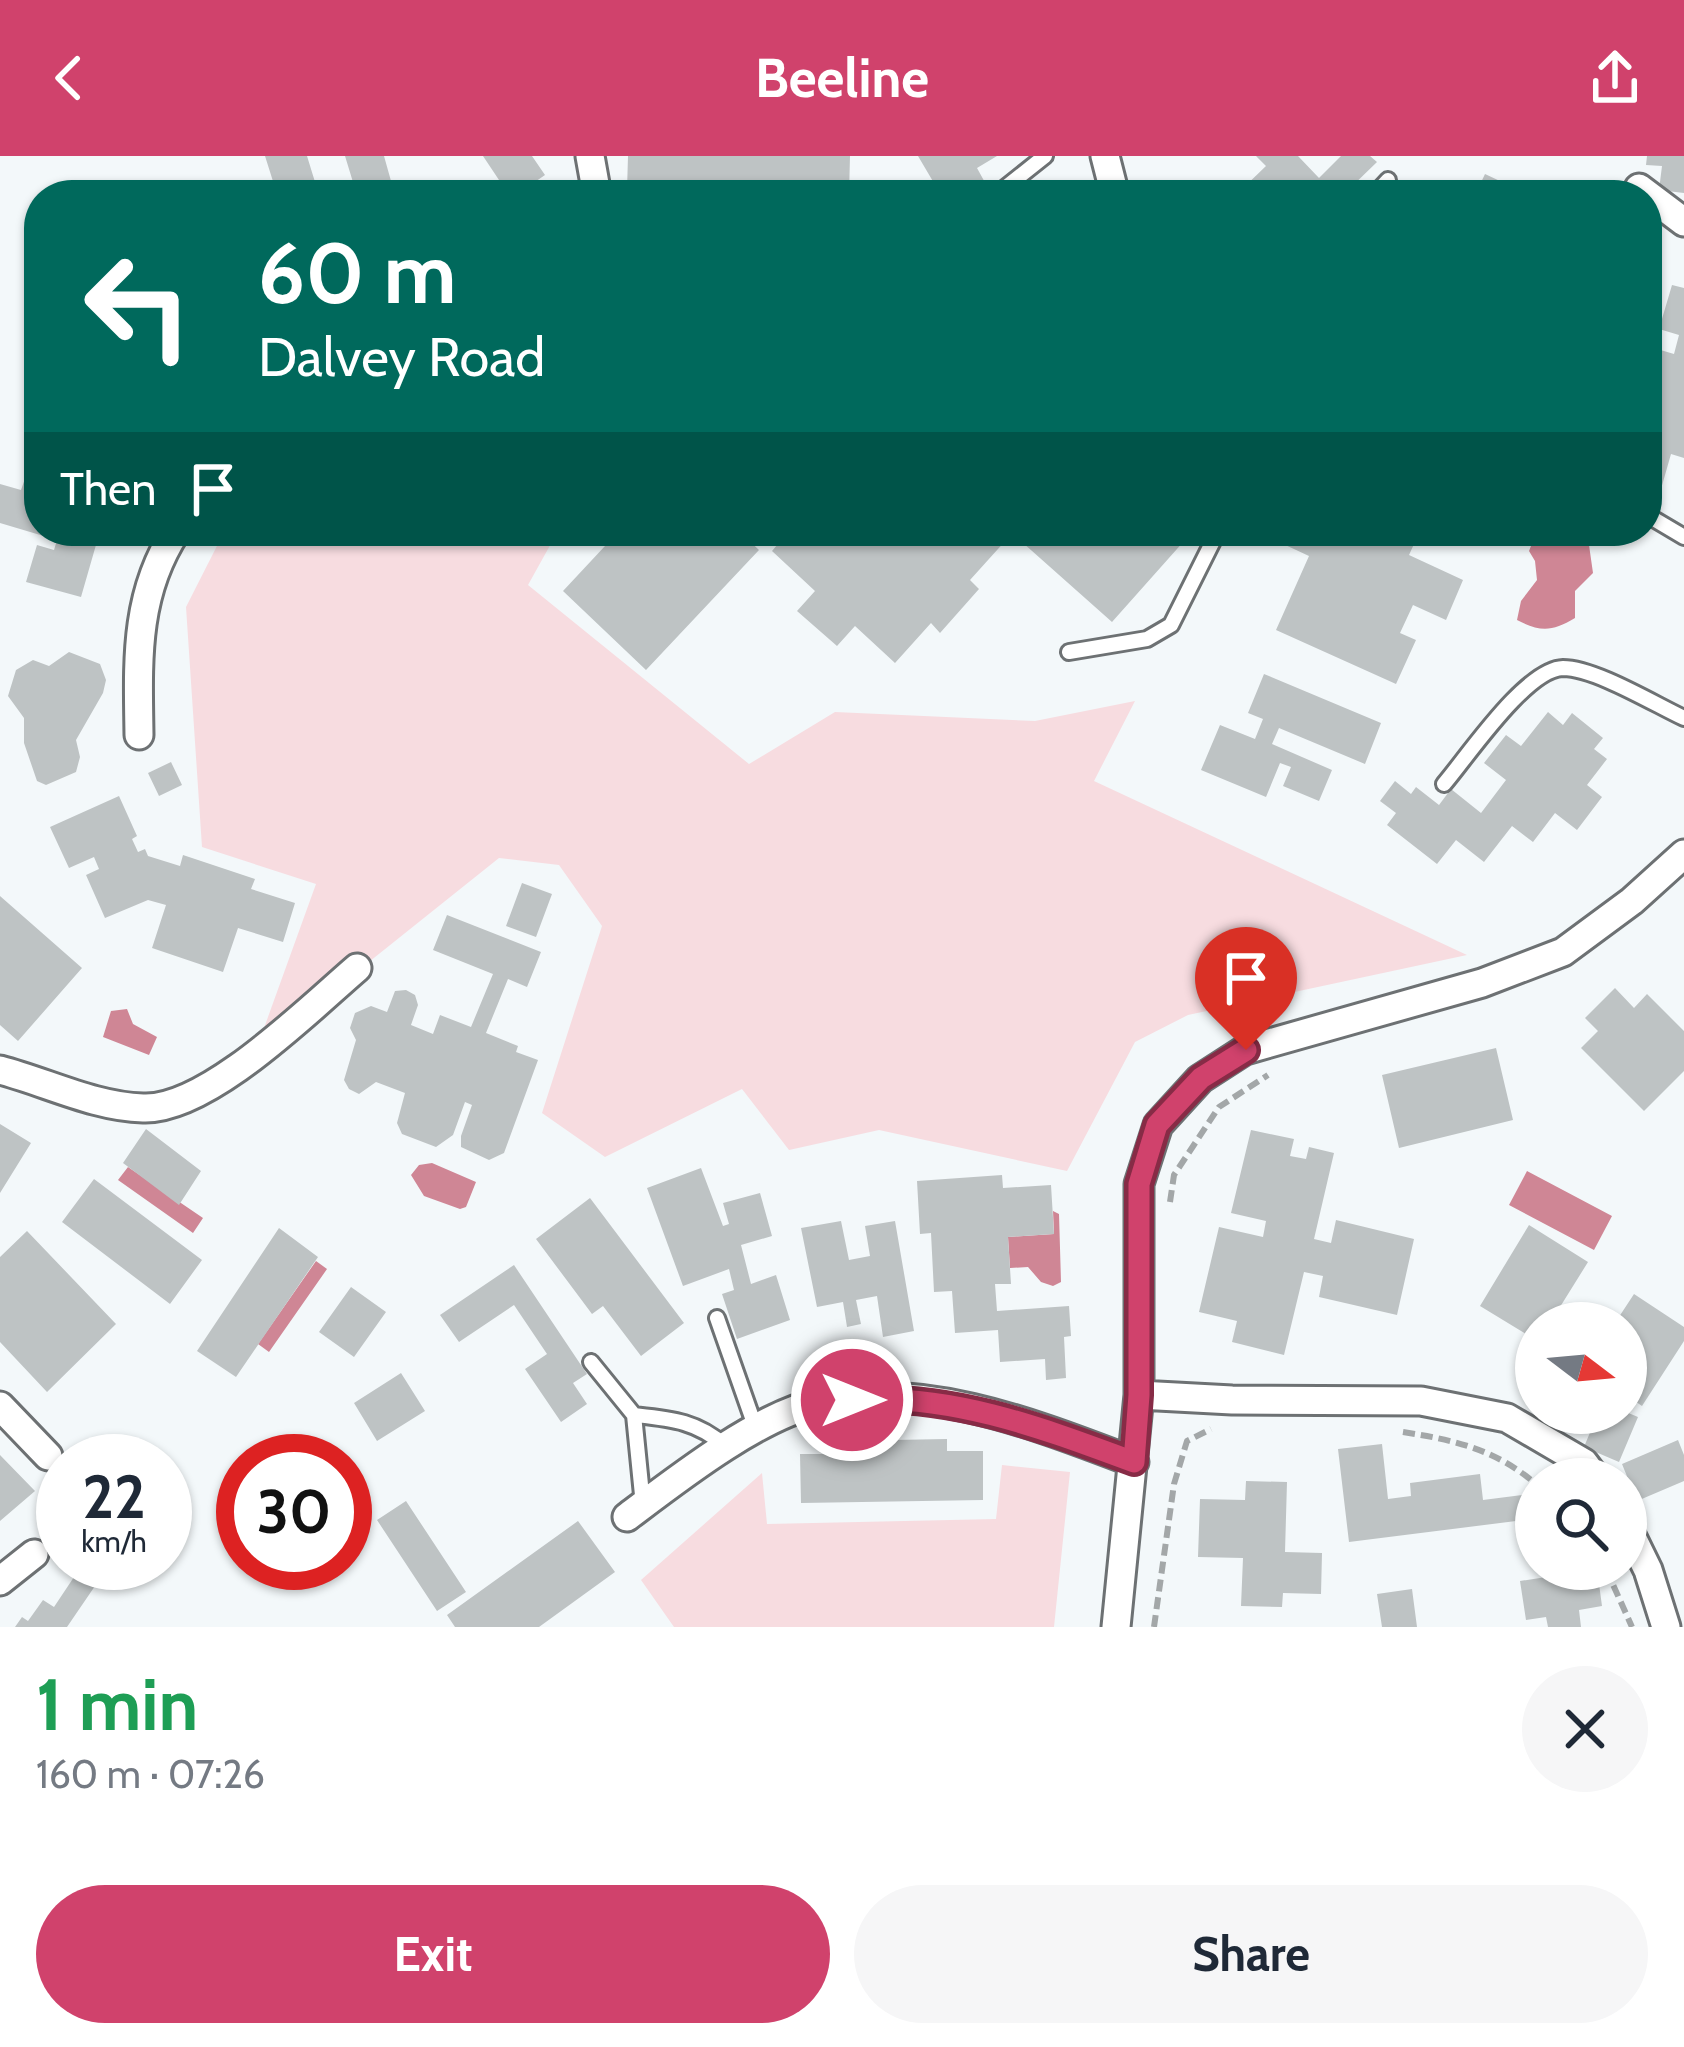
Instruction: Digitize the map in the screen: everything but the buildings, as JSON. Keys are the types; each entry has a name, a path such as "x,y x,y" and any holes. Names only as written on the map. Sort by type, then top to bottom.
{"street":[{"path":"139,735 137,641 149,585 168,546"},
{"path":"1116,1627 1139,1395 1139,1184 1157,1125 1201,1078 1246,1050 1482,983 1563,952 1633,901 1684,854"},
{"path":"0,1070 112,1103 145,1109 173,1104 253,1057 357,968"},
{"path":"1139,1395 1421,1401 1507,1418 1577,1458"},
{"path":"635,1511 725,1446 816,1403 888,1397 946,1403 1004,1416 1134,1462"},
{"path":"0,1406 36,1444"},
{"path":"0,1581 34,1555"},
{"path":"1647,1568 1666,1627"}],"lane":[{"path":"1015,180 1045,156"},
{"path":"1069,652 1147,640 1171,625 1210,546"},
{"path":"1444,784 1539,675 1562,668 1588,674 1684,718"},
{"path":"717,1318 756,1430"},
{"path":"591,1362 634,1415 635,1511"},
{"path":"634,1415 699,1426 725,1446"}],"path":[{"path":"1169,1213 1174,1174 1219,1107 1277,1068"},
{"path":"1154,1627 1174,1484 1187,1442 1222,1424"},
{"path":"1399,1432 1465,1442 1515,1466"},
{"path":"1615,1590 1632,1627"}],"shaded area":[{"path":"217,546 550,546 528,585 749,764 835,712 1035,721 1135,701 1094,781 1467,955 1188,1015 1135,1042 1067,1171 879,1130 789,1150 742,1089 605,1157 542,1113 602,926 559,865 499,858 255,1053 316,884 202,847 186,607"},
{"path":"1531,546 1589,546 1593,573 1575,591 1575,618 1553,628 1517,620 1521,601 1537,580"},
{"path":"127,1009 133,1024 157,1037 149,1055 103,1037 111,1011"},
{"path":"432,1163 476,1182 466,1207 424,1196 411,1175 419,1165"},
{"path":"128,1167 203,1218 193,1233 118,1180"},
{"path":"1527,1171 1612,1216 1594,1250 1509,1205"},
{"path":"1053,1211 1059,1214 1061,1282 1053,1286 1041,1282 1028,1267 1010,1268 1008,1237 1054,1234"},
{"path":"316,1261 327,1269 269,1352 258,1344"},
{"path":"1002,1465 1070,1472 1054,1627 674,1627 641,1580 762,1473 767,1524 996,1519"}],"route":[{"path":"852,1400 888,1397 946,1403 1004,1416 1134,1462 1139,1395 1139,1184 1157,1125 1201,1078 1246,1050"}]}
